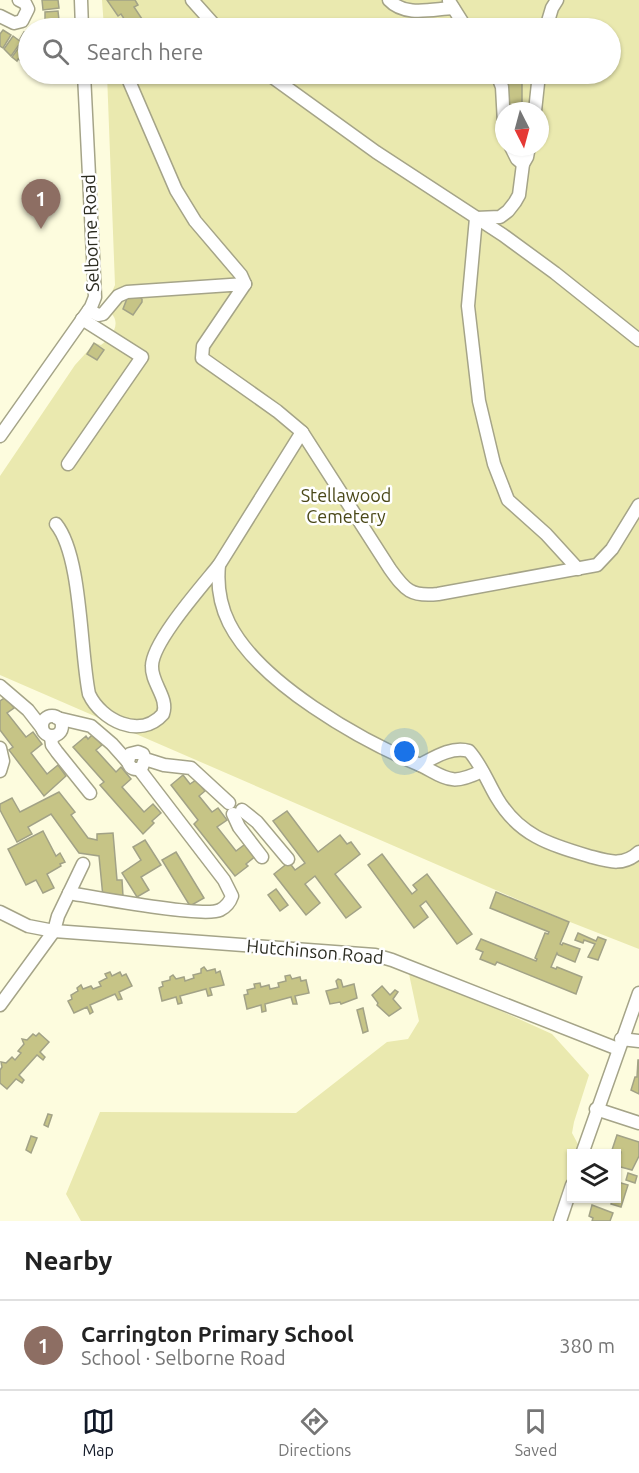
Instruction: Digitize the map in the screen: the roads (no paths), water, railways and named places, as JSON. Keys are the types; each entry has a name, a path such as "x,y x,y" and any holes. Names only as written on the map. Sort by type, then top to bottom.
{"street":[{"path":"19,0 25,3 28,9 24,18"},
{"path":"81,0 82,18"},
{"path":"192,0 208,18"},
{"path":"388,0 402,9 410,10 451,4 460,18"},
{"path":"549,18 557,0"},
{"path":"0,16 14,23 18,22"},
{"name":"Selborne Road","path":"0,436 95,297 85,84"},
{"path":"130,84 176,189 195,221 241,275 245,285"},
{"path":"282,84 340,127 503,235 639,340"},
{"path":"501,84 503,102"},
{"path":"536,102 538,84"},
{"path":"516,156 523,164"},
{"path":"476,218 500,216 508,211 519,195 523,164 527,156"},
{"path":"476,218 468,306 479,401 494,464 508,500 546,534 579,569"},
{"path":"85,314 103,314 118,296 127,292 245,285"},
{"path":"245,285 203,346 202,358 277,411 302,432 390,569 409,591 426,595 438,594 597,565 612,549 639,505"},
{"path":"68,464 141,357 85,314"},
{"path":"56,524 65,538 72,564 89,694 101,710 127,725 141,726 154,722 163,714 164,703 152,672 154,654 173,624 219,565 302,432"},
{"path":"219,565 219,589 229,623 246,648 302,699 362,737 455,780 463,780 482,771"},
{"path":"0,686 51,732"},
{"path":"28,710 92,726 112,744 131,767 141,762 186,766 194,770 235,809 257,822 288,859"},
{"path":"51,732 62,725 55,717"},
{"path":"55,717 44,720 51,732 52,745 90,793"},
{"path":"51,732 74,723"},
{"path":"69,893 190,912 219,911 229,904 232,896 224,880 141,762 112,744"},
{"path":"0,748 3,761 0,771"},
{"path":"420,765 453,750 462,749 471,753 508,813 527,833 538,839 610,862 627,861 639,852"},
{"path":"235,809 238,827 262,857"},
{"path":"0,1005 54,932 58,916 83,864"},
{"name":"Hutchinson Road","path":"0,912 28,926 54,932 375,955 619,1044 639,1041"},
{"path":"584,1149 639,993"},
{"path":"596,1109 639,1123"},
{"path":"560,1221 567,1200"}],"place":[{"name":"Carrington Primary School","path":"41,229"}],"park label":[{"name":"Stellawood Cemetery","path":"346,506"}]}
